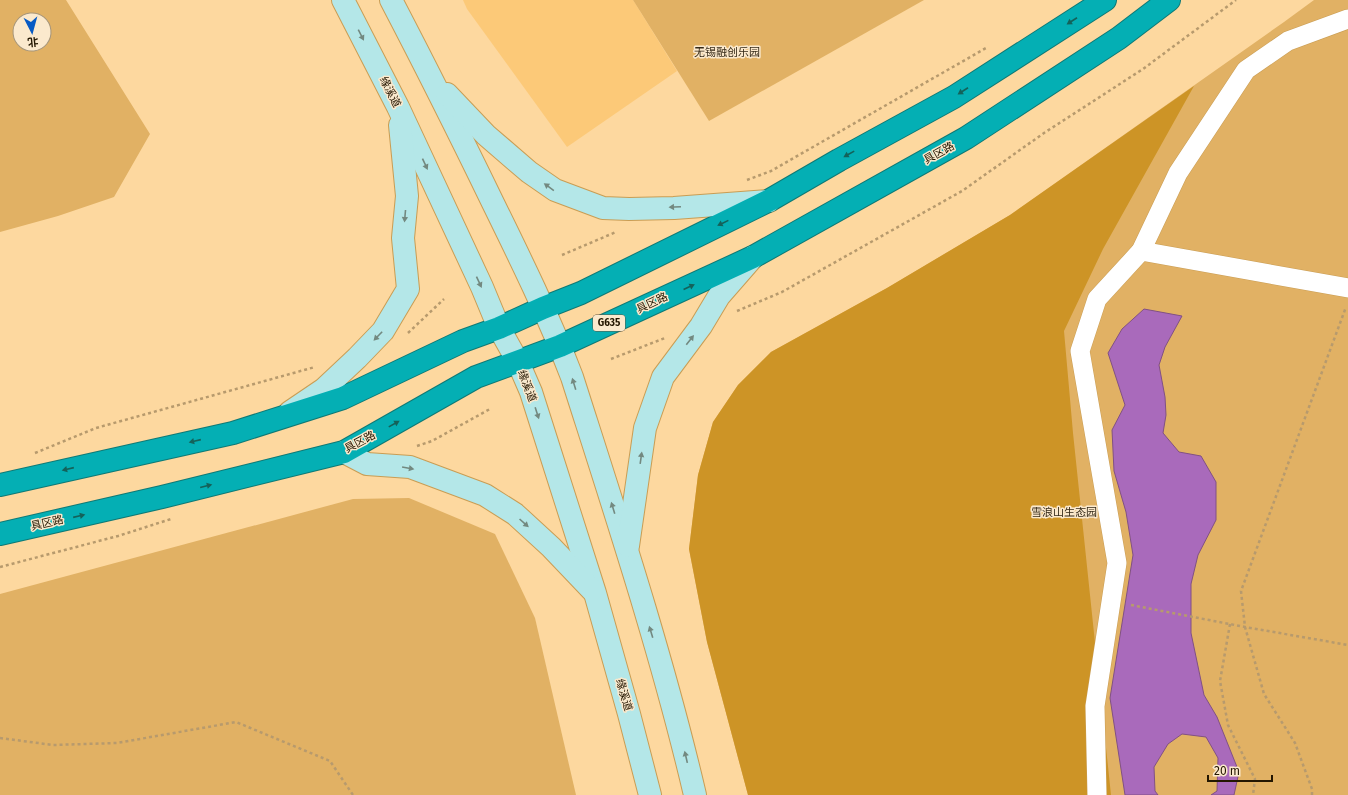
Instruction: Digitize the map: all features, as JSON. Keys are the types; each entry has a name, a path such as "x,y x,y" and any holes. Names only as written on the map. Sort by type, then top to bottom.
{"highway":[{"path":"0,484 233,433 343,398 463,341 499,328 581,293 770,200 954,97 1105,0"},
{"name":"具区路","path":"0,534 162,497 344,452 476,377 560,346 753,257 966,138 1119,38 1169,0"}],"main road":[{"name":"缘溪道","path":"343,0 398,107 499,328 518,362 531,392 595,593 630,714 650,795"},
{"path":"391,0 431,77 543,308 572,377 627,552 672,704 696,795"},
{"path":"431,77 486,135 529,172 554,190 603,208 674,208 770,200"},
{"path":"281,418 324,389 357,358 383,331 408,289 403,238 407,196 398,107"},
{"path":"627,552 645,428 663,377 701,326 719,296 753,257"},
{"path":"344,452 368,464 410,467 485,495 515,514 551,547 595,593"}],"street":[{"path":"1097,795 1095,706 1117,564 1080,351 1097,299 1140,251 1178,173 1246,70 1288,41 1348,19"},
{"path":"1140,251 1348,288"}],"path":[{"path":"701,326 782,292 962,191 1044,133 1143,69 1236,0"},
{"path":"743,181 771,171 991,45"},
{"path":"562,254 618,231"},
{"path":"404,337 444,299"},
{"path":"1312,795 1312,788 1295,743 1264,694 1245,627 1241,591 1348,302"},
{"path":"611,359 667,336"},
{"path":"33,454 96,428 320,366"},
{"path":"1111,601 1348,645"},
{"path":"1230,624 1220,681 1228,726 1255,779 1253,795"},
{"path":"0,738 53,745 117,743 236,722 330,761 353,795"}],"shaded area":[{"path":"463,0 633,0 677,71 567,147 467,9"},
{"path":"1144,309 1182,316 1165,347 1159,365 1165,397 1166,415 1163,433 1179,452 1201,456 1216,482 1216,520 1198,555 1191,584 1191,633 1204,695 1217,717 1239,772 1234,795 1211,795 1217,791 1218,758 1206,737 1182,734 1168,744 1154,767 1155,791 1158,795 1125,795 1110,698 1133,555 1126,512 1114,471 1112,430 1125,405 1108,353 1122,329"}],"green space":[{"path":"0,0 66,0 150,134 114,197 58,216 0,232"},
{"name":"无锡融创乐园","path":"633,0 924,0 709,121"},
{"name":"雪浪山生态园","path":"1314,0 1348,0 1348,795 748,795 707,642 689,549 698,475 713,422 738,385 771,352 887,288 1010,215"},
{"path":"1194,86 1103,249 1064,331 1073,433 1111,795 748,795 707,642 689,549 698,475 713,422 738,385 771,352 887,288 1010,215"},
{"path":"409,498 495,534 535,618 576,795 0,795 0,594 353,499"}]}
